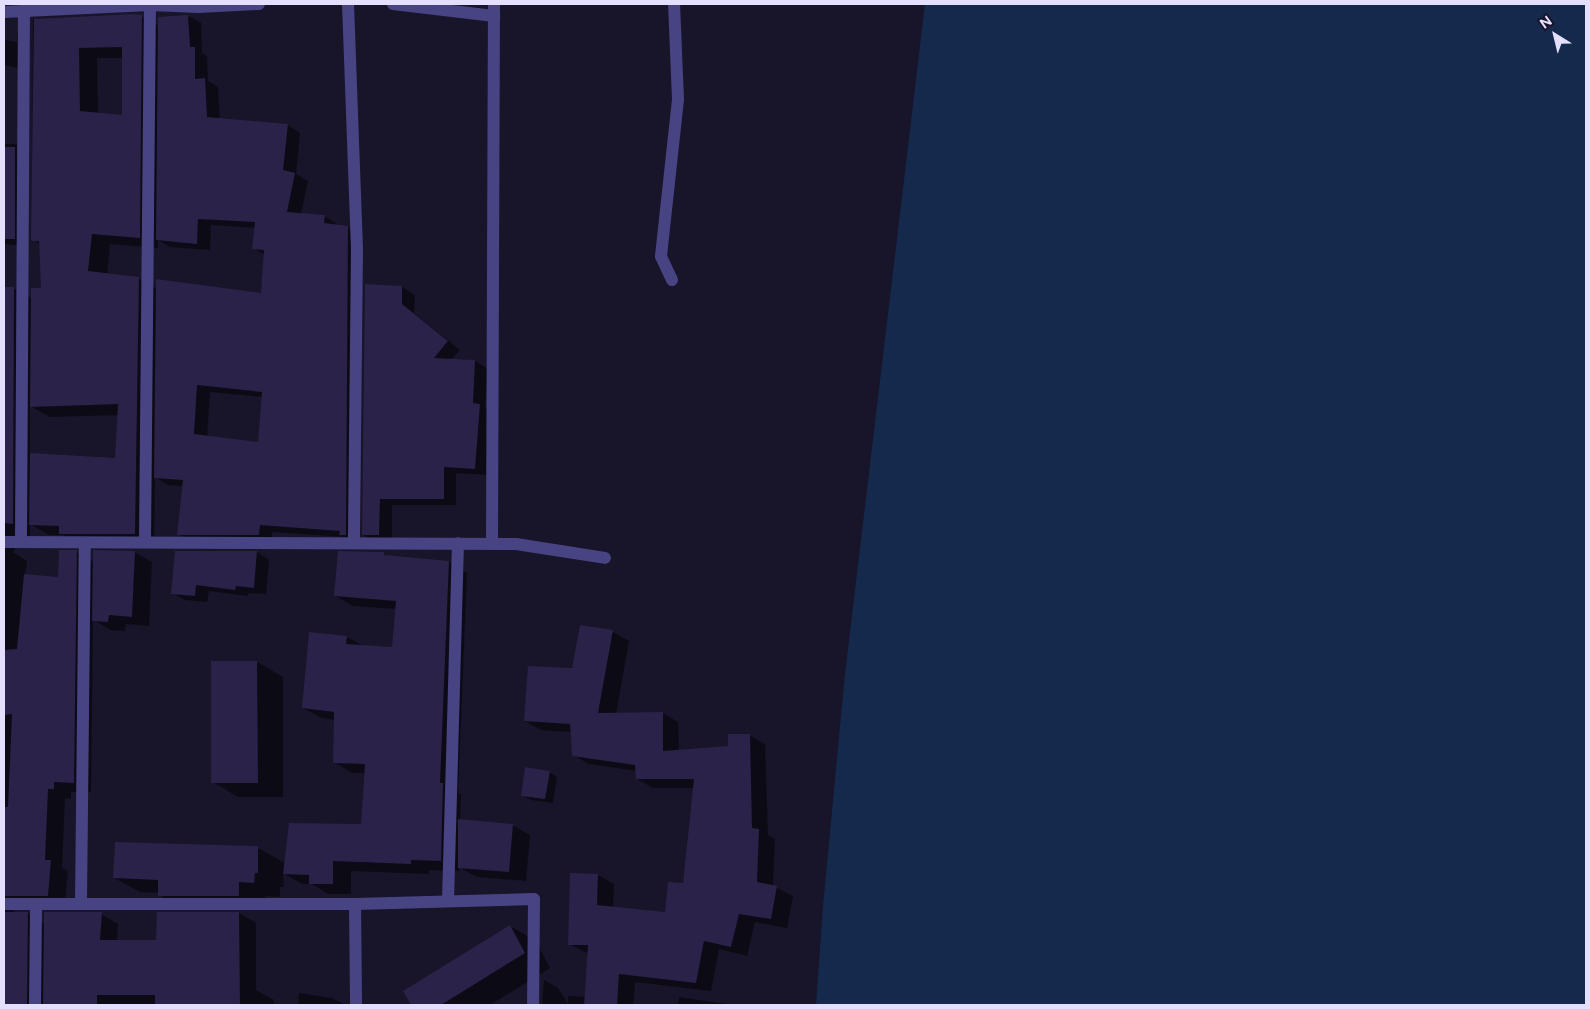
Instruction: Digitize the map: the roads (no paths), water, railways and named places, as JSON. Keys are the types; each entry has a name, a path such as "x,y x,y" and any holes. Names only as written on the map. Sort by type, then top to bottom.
{"street":[{"path":"4,12 150,5 200,7 259,4"},
{"path":"348,4 357,248 354,542"},
{"path":"393,4 494,10 492,544"},
{"path":"672,280 661,256 678,99 674,4"},
{"path":"145,541 150,5"},
{"path":"21,542 24,10"},
{"path":"4,542 85,544 145,541 516,544 605,558"},
{"path":"448,901 458,543"},
{"path":"81,904 85,544"},
{"path":"4,904 355,904 534,899 533,1005"},
{"path":"355,904 356,1005"},
{"path":"34,1005 36,905"}],"water":[{"path":"925,4 1586,4 1586,1005 816,1005 823,906 845,674"}]}
